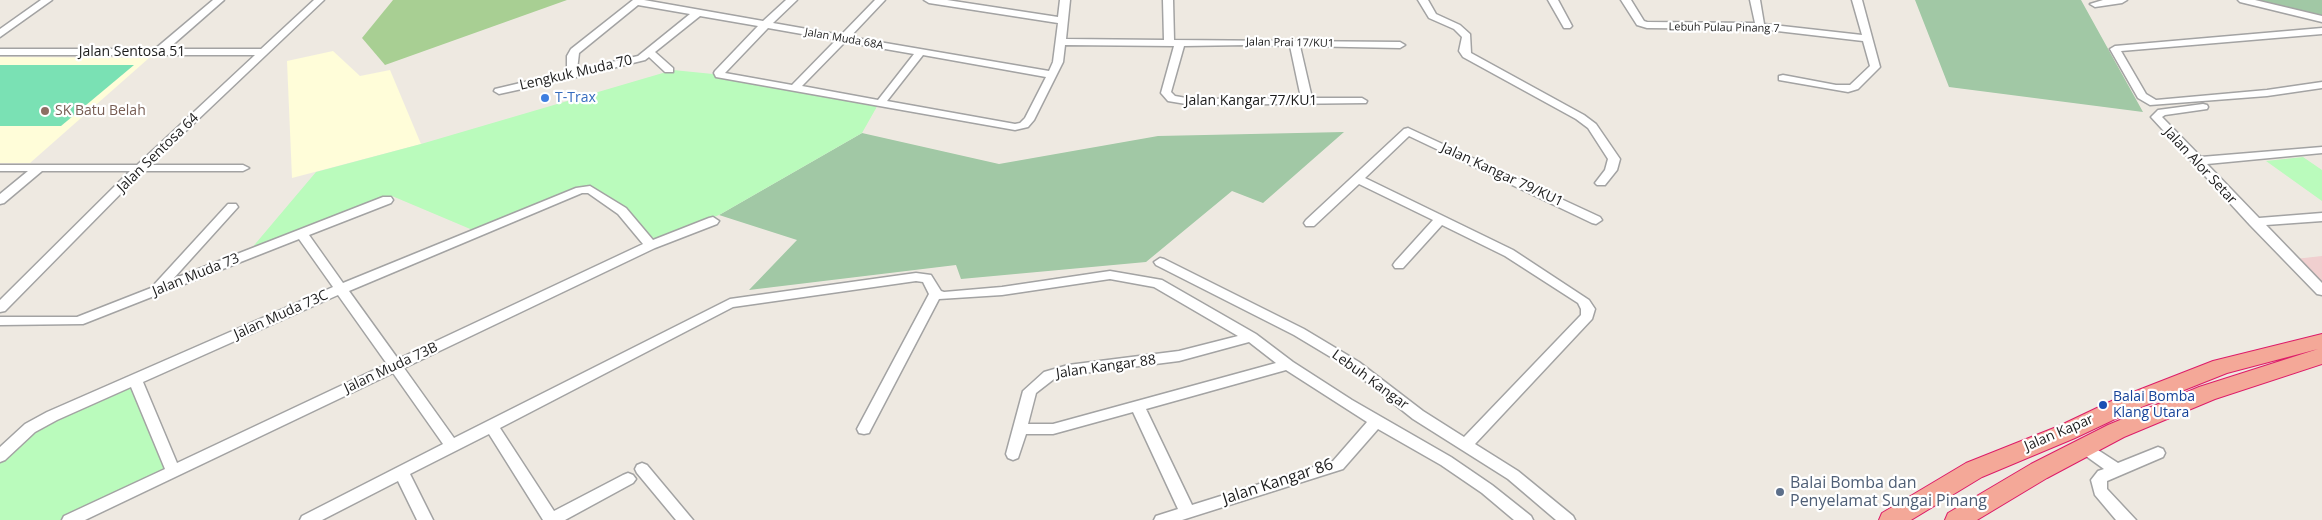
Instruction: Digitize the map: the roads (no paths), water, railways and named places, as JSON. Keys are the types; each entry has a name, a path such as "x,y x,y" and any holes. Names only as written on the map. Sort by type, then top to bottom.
{"highway":[{"name":"Jalan Kapar","path":"1891,520 1974,470 2067,432 2126,404 2221,367 2322,341"},
{"name":"Jalan Kapar","path":"1957,520 2084,446 2160,411 2277,368 2322,356"}],"street":[{"path":"0,34 47,0"},
{"path":"158,52 219,0"},
{"name":"Jalan Sentosa 64","path":"0,308 140,168 318,0"},
{"path":"792,0 719,73 722,76 1016,127 1024,125 1041,100 1058,62 1065,0"},
{"path":"795,88 880,0"},
{"path":"929,0 1063,20"},
{"path":"1168,0 1174,43"},
{"path":"1423,0 1432,16 1457,27 1467,36 1464,51 1468,55 1534,94 1580,117 1592,126 1614,159 1611,170 1602,183"},
{"path":"1552,0 1567,26"},
{"name":"Lebuh Pulau Pinang 7","path":"1626,0 1640,22 1652,26 1760,26 1868,39"},
{"path":"1754,0 1760,26"},
{"path":"1783,78 1848,89 1854,87 1875,67 1876,63 1857,0"},
{"path":"2095,4 2122,0"},
{"path":"2243,0 2322,19"},
{"path":"572,75 572,56 575,51 638,1"},
{"name":"Jalan Muda 68A","path":"638,1 842,39 1052,75"},
{"name":"Lengkuk Muda 70","path":"499,91 535,81 572,75 642,58 698,13"},
{"path":"2322,31 2115,49 2142,96 2154,103 2267,94 2322,85"},
{"name":"Jalan Prai 17/KU1","path":"1061,42 1400,45"},
{"name":"Jalan Kangar 77/KU1","path":"1174,43 1166,93 1169,98 1192,102 1362,101"},
{"path":"1294,43 1307,101"},
{"name":"Jalan Sentosa 51","path":"0,52 264,52"},
{"path":"211,62 221,52"},
{"path":"650,52 669,70"},
{"path":"880,104 900,76 921,52"},
{"name":"Jalan Alor Setar","path":"2322,94 2162,112 2156,118 2322,291"},
{"name":"Jalan Kangar 79/KU1","path":"1358,179 1408,131 1596,220"},
{"path":"2197,161 2322,150"},
{"path":"0,168 243,168"},
{"path":"0,200 39,168"},
{"path":"1310,223 1358,179 1508,253 1583,300 1588,308 1587,316 1466,444"},
{"name":"Jalan Muda 73C","path":"0,456 30,428 341,288 475,235 574,192 590,189 605,198 622,211 651,245"},
{"name":"Jalan Muda 73","path":"0,321 78,321 387,200"},
{"path":"153,293 232,207"},
{"path":"2254,222 2322,217"},
{"path":"1399,265 1442,219"},
{"name":"Jalan Muda 73B","path":"70,520 651,245 713,221"},
{"path":"302,234 452,445"},
{"name":"Lebuh Kangar","path":"1160,262 1299,332 1354,365 1418,415 1513,475 1567,520"},
{"path":"935,294 944,296 1002,291 1110,275 1157,283 1251,337 1288,365 1446,461 1486,489 1525,520"},
{"path":"308,520 730,303 916,276 927,278 934,288 935,294 864,429"},
{"name":"Jalan Kangar 88","path":"1013,454 1030,391 1038,382 1049,375 1068,370 1179,356 1251,337"},
{"path":"1020,429 1053,429 1288,365"},
{"path":"135,380 173,471"},
{"path":"1137,406 1187,511"},
{"name":"Jalan Kangar 86","path":"1162,520 1338,465 1377,420"},
{"path":"491,425 551,520 628,479"},
{"path":"2084,446 2117,470"},
{"path":"2128,520 2117,512 2100,491 2099,480 2103,475 2158,453"},
{"path":"642,469 685,520"},
{"path":"401,471 425,520"}],"place":[{"name":"T-Trax","path":"545,98"},
{"name":"SK Batu Belah","path":"45,111"},
{"name":"Balai Bomba Klang Utara","path":"2103,405"},
{"name":"Balai Bomba dan Penyelamat Sungai Pinang","path":"1780,492"}]}
